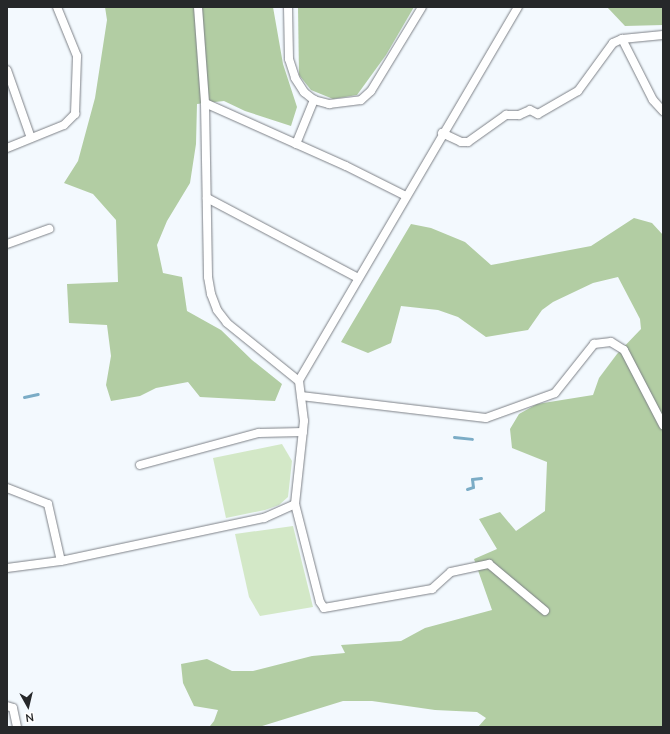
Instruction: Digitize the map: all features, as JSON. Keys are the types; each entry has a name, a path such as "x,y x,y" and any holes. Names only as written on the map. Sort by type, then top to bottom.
{"street":[{"path":"7,148 64,125 75,114 77,56 58,7"},
{"path":"198,7 205,103 208,277 217,310 227,324 299,381"},
{"path":"288,7 289,59 301,87 314,100 329,104 344,104 361,100 371,91 422,7"},
{"path":"518,7 442,133 299,381 303,432 295,504 320,602 324,608 432,589 451,572 489,564 545,611"},
{"path":"442,133 461,142 468,142 506,115 519,115 530,110 538,114 572,96 608,47 622,39 663,34"},
{"path":"622,39 653,100 663,111"},
{"path":"7,70 31,138"},
{"path":"296,144 314,100"},
{"path":"205,103 406,196"},
{"path":"207,198 358,278"},
{"path":"7,244 50,229"},
{"path":"301,396 486,418 555,393 594,344 611,342 624,350 663,425"},
{"path":"140,465 259,433 303,432"},
{"path":"7,488 48,504 61,560"},
{"path":"7,568 61,560 264,518 295,504"},
{"path":"7,706 13,708 17,727"}],"green space":[{"path":"105,7 273,7 283,64 297,107 291,126 245,111 224,101 197,104 196,144 190,183 167,221 157,245 163,273 182,277 187,311 221,330 252,360 282,384 275,401 200,397 188,382 156,388 140,396 111,401 106,385 111,356 107,325 69,323 67,284 118,282 116,220 93,194 64,183 78,161 95,98 107,20"},
{"path":"298,7 414,7 386,55 357,95 333,99 311,90 299,75"},
{"path":"607,7 663,7 663,25 625,26"},
{"path":"634,218 652,223 663,235 663,727 478,727 486,718 477,712 435,710 372,701 343,701 259,727 204,727 210,726 214,721 218,710 194,706 183,683 181,664 207,659 232,671 253,671 312,656 345,653 341,645 401,641 425,628 492,610 474,559 497,549 479,519 500,512 516,531 545,511 547,462 512,448 510,429 519,414 537,404 593,395 599,378 617,354 641,329 640,319 618,277 593,283 553,302 542,310 528,330 486,337 458,317 438,310 401,306 391,343 368,353 341,342 411,224 431,228 465,242 491,265 591,246"},
{"path":"282,444 292,461 288,497 279,505 265,510 226,518 213,458"},
{"path":"293,526 313,607 260,616 249,597 235,534"}],"waterway":[{"path":"24,397 38,394"},
{"path":"454,437 472,439"},
{"path":"467,489 473,487 472,479 481,478"}]}
